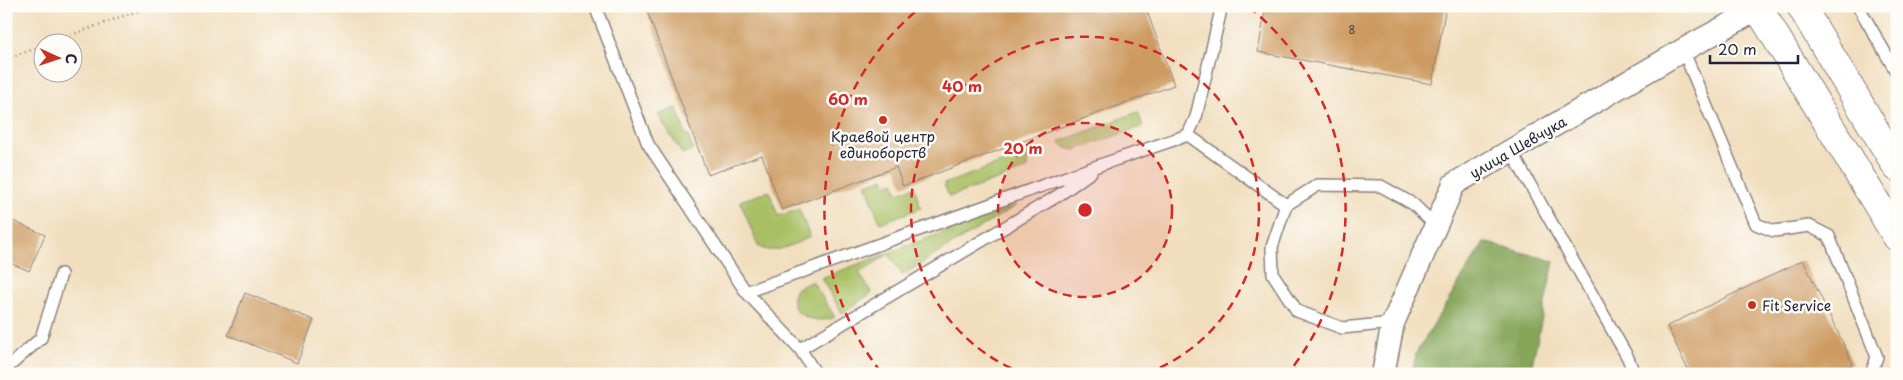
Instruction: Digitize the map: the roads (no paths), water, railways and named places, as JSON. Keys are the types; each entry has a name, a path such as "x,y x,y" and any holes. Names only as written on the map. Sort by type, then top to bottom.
{"main road":[{"path":"1801,6 1897,167"},
{"path":"1757,8 1897,237"}],"street":[{"name":"улица Шевчука","path":"1383,374 1393,323 1454,184 1757,8"}],"lane":[{"path":"595,6 648,144 746,292 800,349 816,374"},
{"path":"746,292 1188,135 1196,117 1220,14 1218,6"},
{"path":"1858,6 1897,72"},
{"path":"1683,50 1756,224 1774,231 1809,226 1829,236 1876,357 1871,374"},
{"path":"1188,135 1286,205"},
{"path":"1511,151 1628,358 1634,374"},
{"path":"800,349 1059,195 1100,165"},
{"path":"1393,323 1342,328 1297,311 1272,274 1272,247 1286,205 1318,185 1382,186 1412,204 1436,226"},
{"path":"6,368 41,338 61,274"}],"place":[{"name":"Краевой центр единоборств","path":"883,120"},
{"name":"Fit Service","path":"1752,305"}]}
